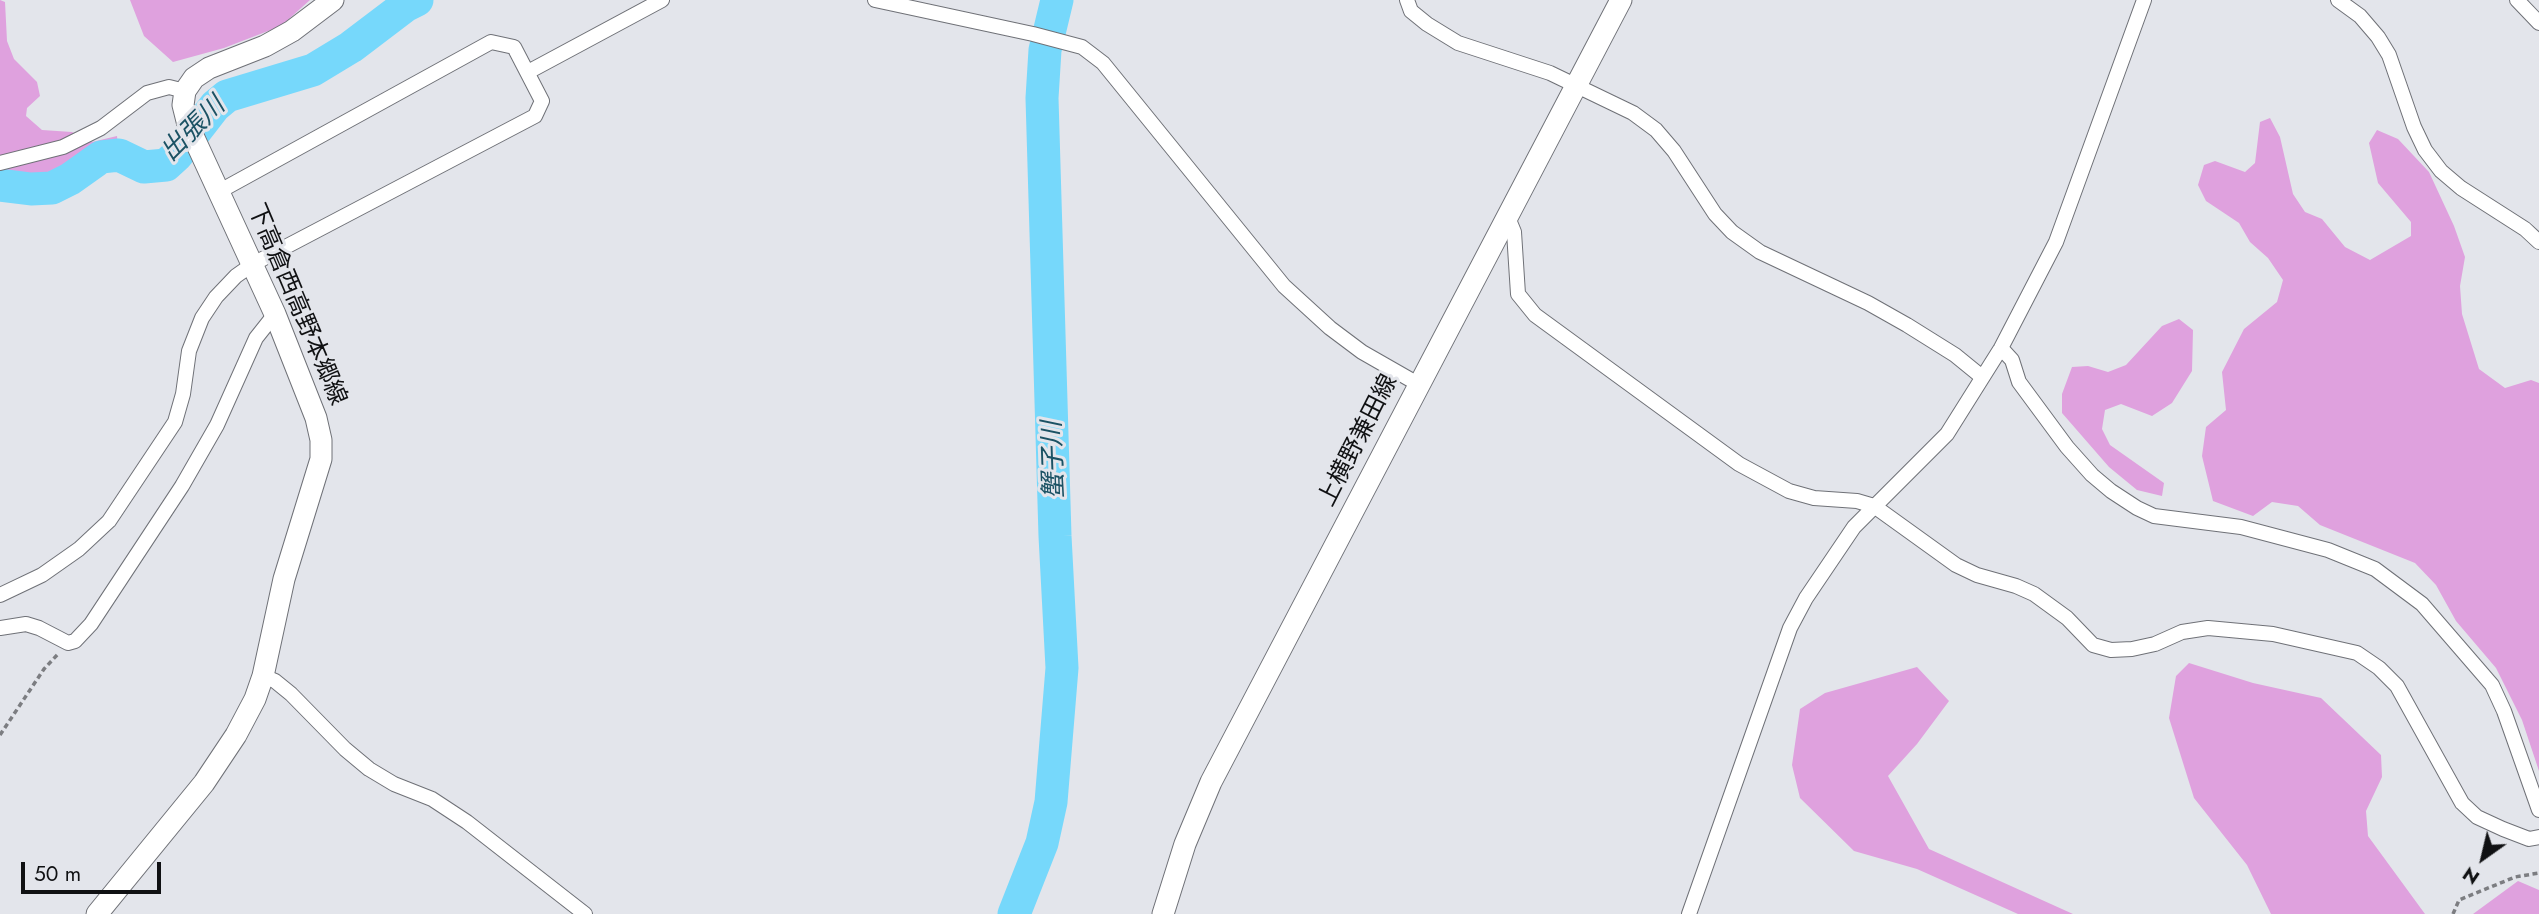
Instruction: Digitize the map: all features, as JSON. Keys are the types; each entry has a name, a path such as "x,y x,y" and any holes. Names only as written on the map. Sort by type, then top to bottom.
{"main road":[{"path":"185,91 194,78 209,68 264,46 292,31 333,0"},
{"name":"上横野兼田線","path":"1169,913 1185,844 1211,782 1621,0"},
{"name":"下高倉西高野本郷線","path":"97,914 204,783 236,735 255,699 263,676 284,579 321,459 321,440 316,418 254,264 188,125 183,105 185,91"}],"street":[{"path":"528,72 662,0"},
{"path":"875,0 1082,47 1103,63 1284,286 1330,328 1362,352 1418,384"},
{"path":"1407,0 1411,11 1458,43 1577,84 1633,113 1656,130 1674,151 1715,214 1732,232 1760,252 1868,303 1907,325 1955,355 1982,377"},
{"path":"1689,914 1790,628 1854,527 1947,434 2001,348 2056,242 2144,0"},
{"path":"2337,0 2360,16 2378,37 2389,55 2414,127 2441,170 2461,188 2525,229 2539,243"},
{"path":"2517,0 2539,23"},
{"path":"0,595 42,575 79,548 109,521 175,422 183,394 189,351 202,318 216,297 236,276 535,116 542,101 514,47 491,42 220,191"},
{"path":"0,163 62,147 101,128 147,93 169,86 185,91"},
{"path":"1507,215 1514,232 1518,293 1535,315 1739,464 1789,491 1814,498 1857,501 1874,506 1956,565 2034,594 2067,618 2093,645 2111,650 2132,649 2155,644 2182,632 2208,628 2273,634 2357,653 2379,668 2397,686 2462,803 2477,817 2502,829 2529,839 2539,837"},
{"path":"0,628 26,624 68,643 75,641 91,624 182,486 218,425 256,338 275,314"},
{"path":"2001,348 2012,360 2019,382 2067,447 2092,475 2137,508 2154,516 2241,527 2329,550 2375,569 2421,604 2492,685 2504,710 2539,810"},
{"path":"263,676 275,681 291,694 345,750 369,769 394,784 432,799 467,822 585,914"}],"path":[{"path":"0,735 44,669 68,643"},
{"path":"2453,914 2459,900 2515,877 2539,873"}],"shaded area":[{"path":"0,0 5,2 7,41 14,59 37,82 40,96 27,108 26,116 42,130 72,132 92,142 117,136 118,147 100,150 60,176 41,184 0,178"},
{"path":"130,0 310,0 281,26 224,48 173,62 144,36"},
{"path":"2270,118 2280,137 2293,194 2305,212 2322,219 2345,247 2370,260 2411,236 2411,222 2378,183 2369,143 2377,130 2398,139 2429,172 2465,257 2460,286 2462,314 2479,369 2505,388 2531,380 2539,383 2539,771 2522,720 2496,668 2456,621 2436,585 2415,563 2320,525 2298,506 2272,502 2253,516 2213,501 2202,456 2206,427 2226,410 2222,372 2244,329 2277,302 2283,280 2268,258 2250,242 2239,223 2206,201 2198,185 2204,165 2215,161 2245,172 2255,163 2260,122"},
{"path":"2179,319 2193,330 2192,371 2172,403 2152,416 2121,404 2105,410 2102,429 2110,445 2164,483 2162,496 2137,490 2109,467 2062,413 2062,394 2072,367 2088,366 2108,372 2126,365 2162,326"},
{"path":"2189,663 2253,683 2321,698 2381,755 2382,777 2366,811 2368,836 2425,914 2271,914 2247,865 2194,798 2169,718 2176,676"},
{"path":"1917,667 1949,701 1917,744 1888,776 1929,849 2073,914 2018,914 1917,869 1854,851 1800,798 1792,765 1800,709 1825,693"},
{"path":"2518,881 2539,890 2539,914 2473,914"}],"waterway":[{"name":"出張川","path":"0,185 31,189 52,188 101,157 119,155 144,167 166,165 215,106 227,96 313,70 351,47 417,0"},
{"name":"蟹子川","path":"1014,914 1042,843 1051,802 1062,668 1055,536 1042,98 1045,50 1057,0"}]}
